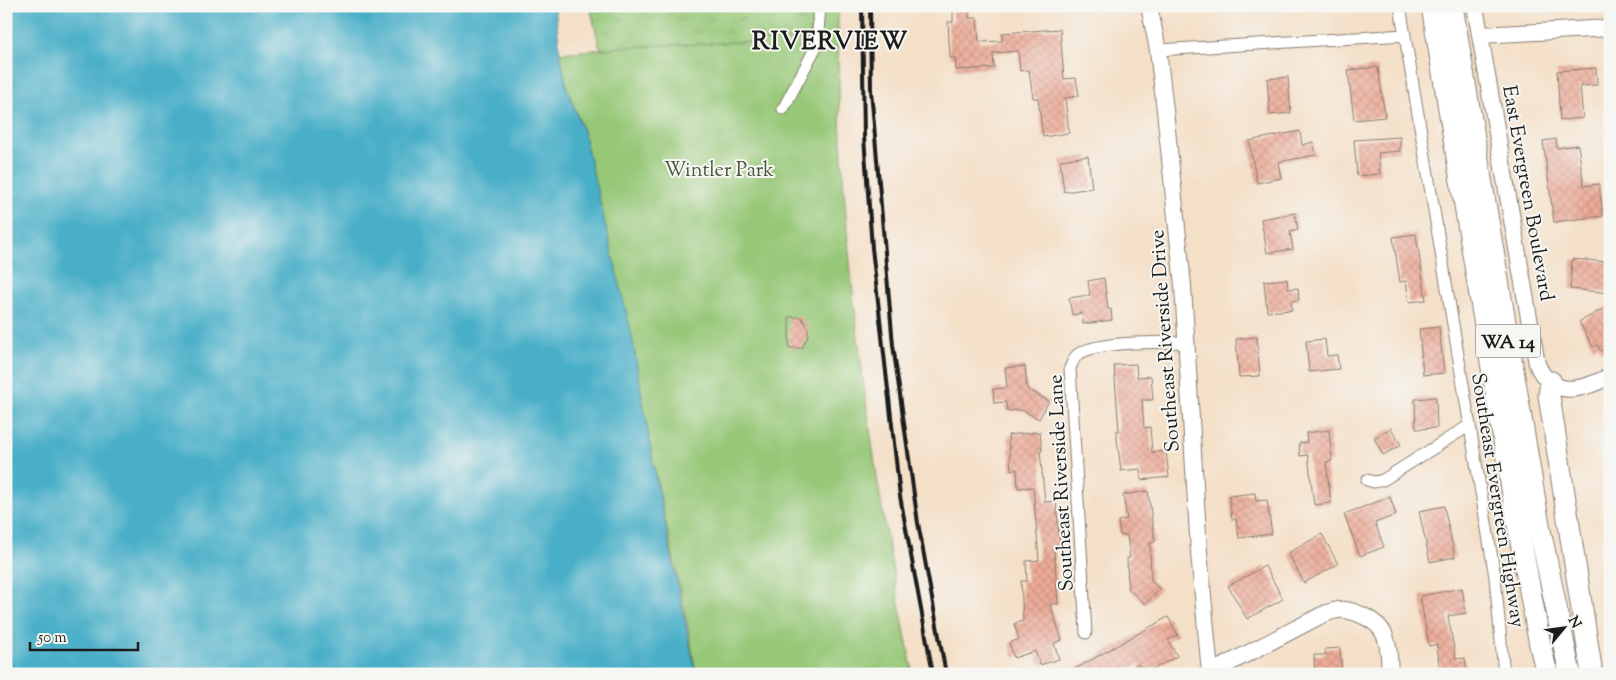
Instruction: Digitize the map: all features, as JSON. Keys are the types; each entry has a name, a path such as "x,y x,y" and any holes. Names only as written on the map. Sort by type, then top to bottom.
{"highway":[{"name":"WA 14","path":"1432,6 1519,531 1547,674"},
{"name":"WA 14","path":"1452,6 1539,525 1570,674"},
{"path":"1551,382 1549,396 1592,674"}],"street":[{"path":"783,109 817,45 820,6"},
{"name":"Southeast Riverside Drive","path":"1149,6 1158,50 1174,190 1188,342 1199,552 1210,674"},
{"name":"Southeast Evergreen Highway","path":"1400,6 1495,577 1504,674"},
{"name":"East Evergreen Boulevard","path":"1475,6 1537,364 1540,372 1551,382"},
{"path":"1480,36 1610,28"},
{"path":"1158,50 1405,35"},
{"name":"Southeast Riverside Lane","path":"1086,633 1070,368 1076,356 1087,350 1105,345 1188,342"},
{"path":"1551,382 1566,388 1579,389 1610,376"},
{"path":"1367,480 1374,482 1383,480 1470,425"},
{"path":"1210,674 1332,611 1344,610 1360,614 1375,624 1384,634 1389,655 1390,674"}],"green space":[{"path":"590,6 811,6 812,39 600,49"},
{"name":"Wintler Park","path":"811,6 838,6 840,124 854,301 868,418 881,502 913,674 696,674 688,627 583,131 567,88 560,53 626,47 811,39"}],"water":[{"path":"6,6 555,6 560,53 567,88 583,131 632,336 657,485 696,674 6,674"}],"building":[{"path":"953,11 969,11 969,18 977,18 979,42 1002,41 1002,33 1060,29 1064,79 1076,78 1079,96 1065,98 1069,133 1043,137 1038,98 1033,98 1029,70 1020,71 1018,51 993,53 994,68 956,70 955,58 950,58 948,22 953,22"},
{"path":"1378,67 1385,117 1354,120 1348,70"},
{"path":"1596,68 1597,85 1580,86 1583,118 1560,120 1557,71"},
{"path":"1288,77 1291,113 1270,115 1267,79"},
{"path":"1300,131 1302,145 1313,142 1316,155 1278,162 1281,178 1257,183 1249,141"},
{"path":"1400,137 1400,151 1378,153 1380,174 1357,176 1354,140"},
{"path":"1556,139 1557,148 1578,145 1584,186 1599,184 1603,216 1554,222 1543,141"},
{"path":"1088,156 1092,188 1064,192 1060,160"},
{"path":"1295,213 1298,230 1290,232 1293,249 1267,253 1261,219"},
{"path":"1416,234 1426,300 1409,302 1406,281 1400,282 1393,237"},
{"path":"1572,259 1610,262 1610,293 1570,289"},
{"path":"1104,278 1108,309 1111,309 1112,320 1083,324 1082,313 1072,315 1069,298 1090,295 1088,281"},
{"path":"1287,279 1288,289 1298,288 1299,300 1291,301 1292,310 1267,312 1264,281"},
{"path":"1610,305 1610,347 1601,351 1597,345 1593,347 1579,322"},
{"path":"789,317 801,317 808,328 808,336 802,348 789,348"},
{"path":"1439,327 1444,373 1423,375 1419,329"},
{"path":"1257,337 1260,376 1239,377 1236,339"},
{"path":"1325,339 1327,356 1337,355 1339,369 1309,372 1306,341"},
{"path":"1136,364 1137,377 1151,376 1153,400 1142,400 1144,428 1150,427 1152,452 1166,451 1169,477 1141,480 1140,469 1121,471 1116,431 1119,431 1114,365"},
{"path":"1025,366 1027,389 1049,401 1039,419 1022,410 1007,411 1006,402 994,403 993,389 1007,388 1005,368"},
{"path":"1436,397 1437,428 1416,429 1415,399"},
{"path":"1391,428 1401,445 1383,455 1374,438"},
{"path":"1329,430 1332,461 1326,462 1331,503 1314,505 1308,455 1300,456 1299,443 1307,442 1306,433"},
{"path":"1040,432 1045,502 1056,501 1060,547 1054,548 1058,604 1050,604 1062,640 1054,643 1059,659 1040,665 1035,651 1014,658 1009,643 1019,639 1014,624 1023,621 1021,581 1027,581 1026,561 1039,560 1033,487 1018,488 1017,469 1011,470 1008,435"},
{"path":"1148,491 1155,542 1150,543 1151,581 1160,589 1145,604 1128,588 1127,558 1130,558 1127,535 1120,535 1118,521 1127,519 1123,495"},
{"path":"1255,493 1256,501 1267,500 1272,534 1239,538 1236,519 1232,520 1229,496"},
{"path":"1390,497 1396,515 1375,523 1384,547 1360,556 1344,514"},
{"path":"1444,506 1455,557 1430,562 1419,511"},
{"path":"1322,534 1338,564 1304,583 1288,553"},
{"path":"1265,566 1283,599 1247,619 1228,586"},
{"path":"1462,588 1466,613 1448,616 1456,659 1465,658 1467,674 1440,674 1437,644 1429,646 1420,596"},
{"path":"1168,617 1178,635 1168,640 1177,656 1144,674 1138,664 1120,674 1066,674"},
{"path":"1340,648 1342,674 1315,674 1314,655 1326,655 1325,649"}],"railway":[{"path":"862,6 864,137 872,248 900,496 933,674"},
{"path":"870,6 871,90 893,345 918,523 946,674"}],"district":[{"name":"RIVERVIEW","path":"830,40"}]}
